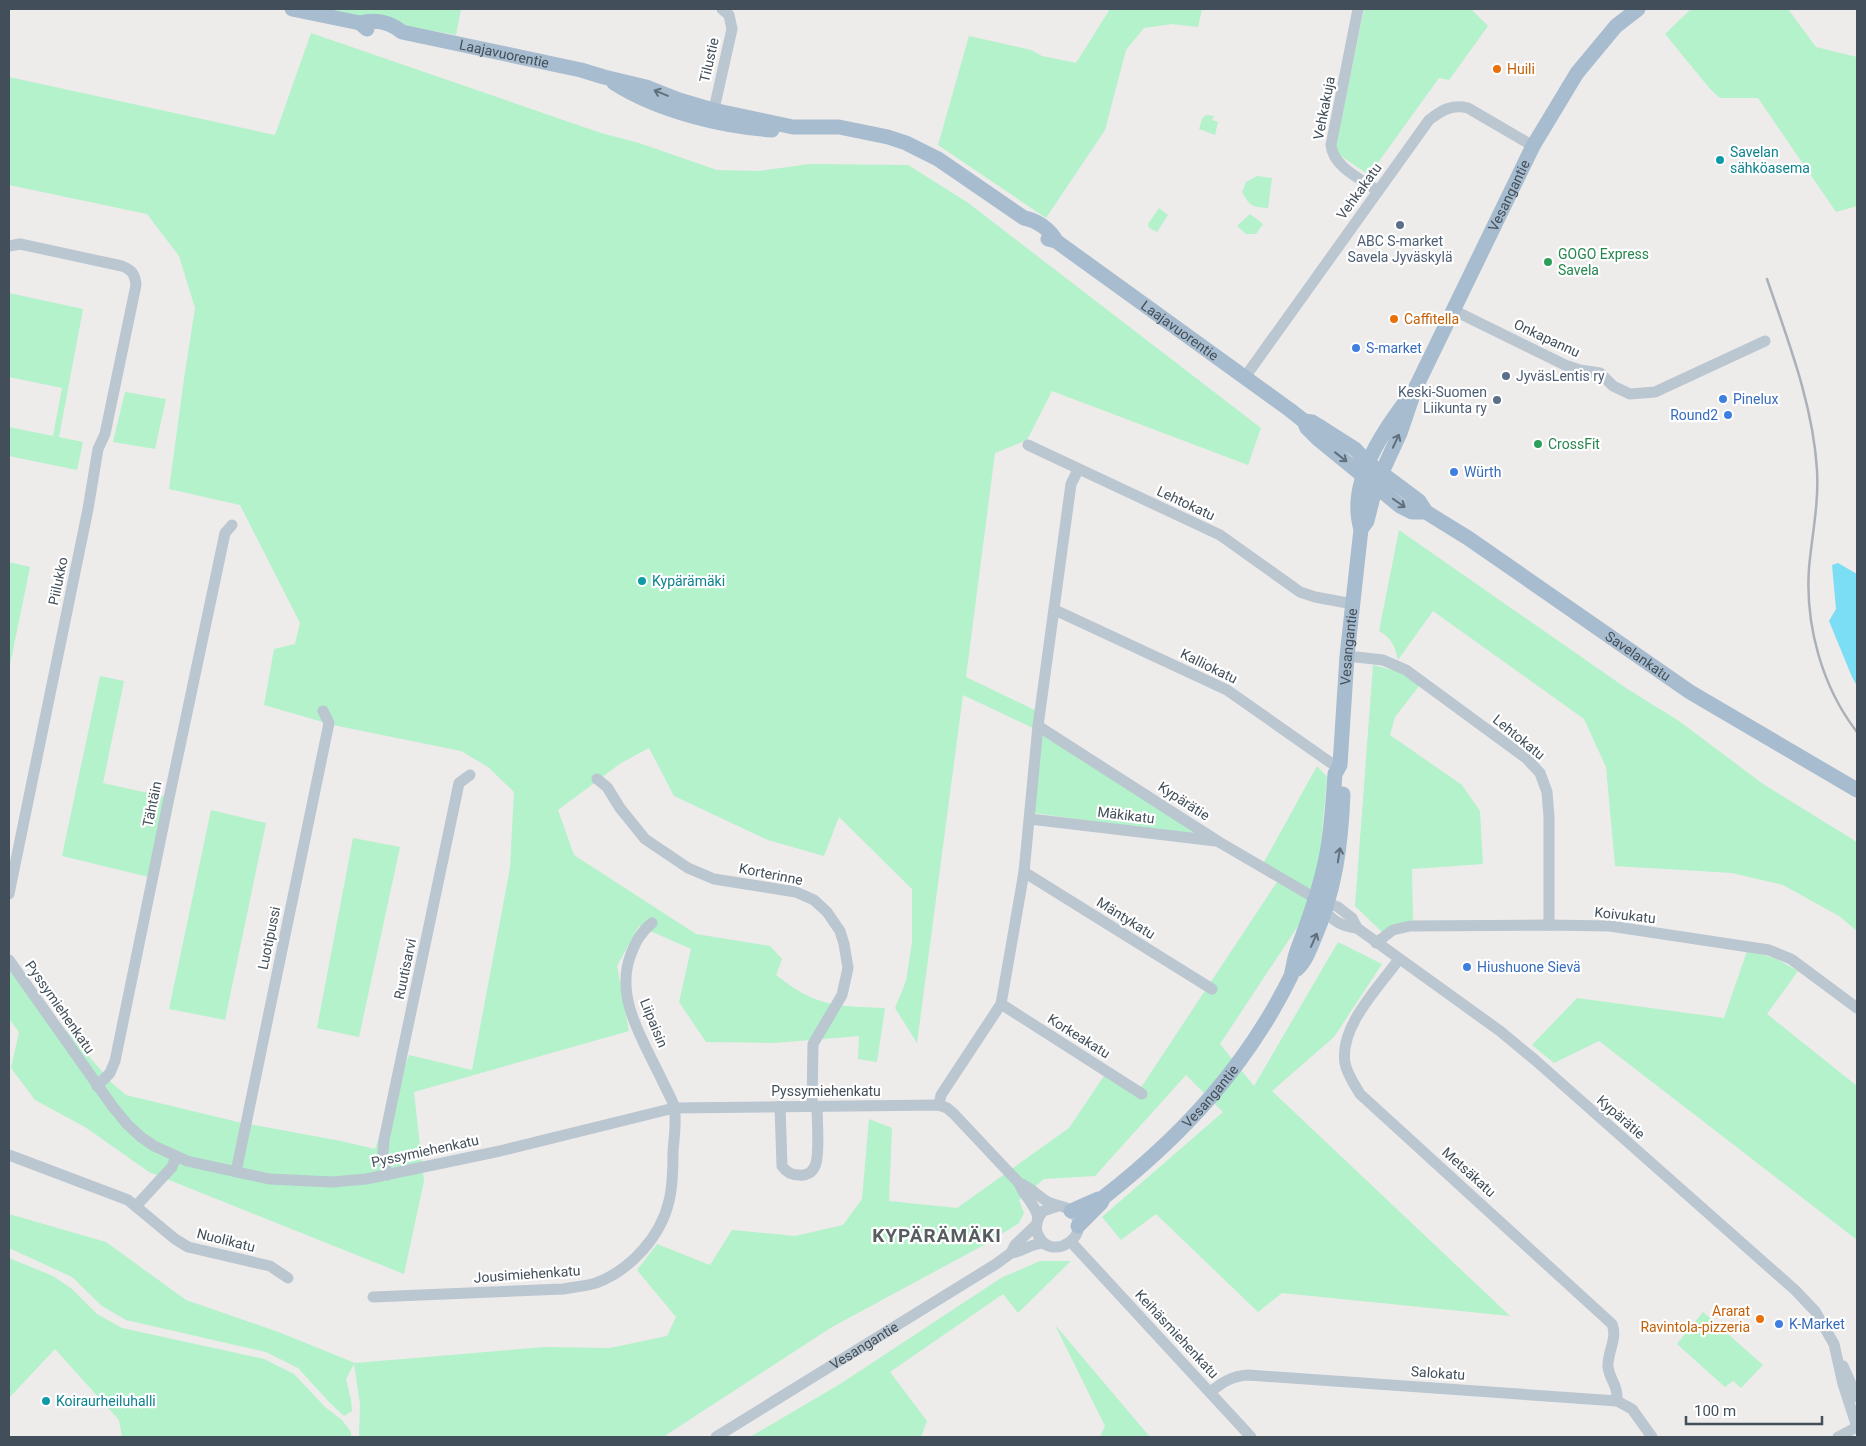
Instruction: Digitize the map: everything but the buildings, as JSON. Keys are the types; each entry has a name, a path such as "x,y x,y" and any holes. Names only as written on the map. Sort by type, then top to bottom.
{"main road":[{"name":"Laajavuorentie","path":"292,9 360,23 371,20 394,25 402,32 581,70 604,77 645,100 712,115 750,128 782,131 793,127 839,127 906,143 938,159 1024,218 1034,230 1048,239 1056,241 1244,376 1304,421 1318,438 1372,474"},
{"name":"Vesangantie","path":"1078,1226 1100,1205 1104,1198 1176,1136 1226,1080 1252,1043 1292,973 1292,964 1323,904 1336,774 1340,766 1347,656 1361,529 1367,521 1372,474 1400,433 1415,389 1533,146 1577,73 1631,11"},
{"name":"Savelankatu","path":"1372,474 1400,506 1412,512 1426,512 1468,538 1690,692 1857,790"},
{"name":"Vesangantie","path":"1064,1208 1104,1198"}],"street":[{"name":"Vehkakuja","path":"1358,9 1330,145 1332,155 1340,164 1378,191"},
{"name":"Tilustie","path":"712,115 732,29 728,11"},
{"name":"Vehkakatu","path":"1244,376 1429,120 1443,110 1458,105 1468,108 1533,146"},
{"name":"Piilukko","path":"9,246 20,244 122,266 129,269 135,275 136,285 105,434 98,449 92,492 9,894"},
{"name":"Onkapannu","path":"1452,310 1565,365 1580,370 1600,373 1613,386 1630,394 1655,392 1765,341"},
{"name":"Lehtokatu","path":"1028,445 1220,535 1300,592 1315,597 1353,604"},
{"path":"1019,1183 1025,1185 1048,1202 1064,1208 1077,1220 1076,1234 1071,1242 1055,1247 1044,1243 1037,1233 1036,1209 1021,1190 1019,1183 954,1114 947,1108 939,1105 941,1095 1000,1004 1024,872 1038,726 1071,484 1078,470"},
{"name":"Tähtäin","path":"97,1086 110,1073 115,1061 225,533 232,525"},
{"name":"Kalliokatu","path":"1055,610 1227,690 1331,762 1340,766"},
{"name":"Lehtokatu","path":"1347,656 1383,660 1406,670 1526,758 1540,773 1547,792 1549,818 1549,925"},
{"name":"Luotipussi","path":"236,1172 329,724 323,710"},
{"name":"Kypärätie","path":"1038,726 1219,842 1323,904 1346,912 1352,918 1357,928 1376,943 1500,1031 1795,1290 1815,1312 1827,1330 1857,1397"},
{"name":"Ruutisarvi","path":"387,1175 383,1154 384,1140 460,784 470,775"},
{"name":"Korterinne","path":"597,779 607,787 620,808 645,839 688,868 714,879 796,892 814,900 827,912 840,932 846,950 848,968 842,995 813,1044 817,1161 812,1171 807,1175 789,1173 782,1166 780,1106"},
{"name":"Mäkikatu","path":"1030,819 1219,842"},
{"name":"Mäntykatu","path":"1024,872 1212,989"},
{"name":"Liipaisin","path":"652,923 642,931 628,961 625,978 626,989 630,1011 674,1108"},
{"name":"Koivukatu","path":"1376,943 1393,930 1410,926 1610,926 1769,950 1791,959 1857,1008"},
{"name":"Metsäkatu","path":"1399,959 1360,1012 1351,1028 1346,1042 1345,1062 1350,1078 1360,1094 1612,1324 1614,1337 1608,1365 1618,1390 1617,1401"},
{"name":"Pyssymiehenkatu","path":"9,960 97,1086 127,1124 154,1146 187,1162 269,1179 332,1182 387,1175 674,1108 939,1105"},
{"name":"Korkeakatu","path":"1000,1004 1142,1094"},
{"name":"Jousimiehenkatu","path":"373,1297 563,1288 596,1283 622,1268 634,1259 652,1239 669,1201 672,1185 674,1108"},
{"name":"Nuolikatu","path":"9,1155 128,1200 175,1239 188,1247 270,1266 288,1278"},
{"path":"136,1206 172,1167 176,1157"},
{"path":"1037,1222 1043,1211 1064,1208"},
{"name":"Vesangantie","path":"716,1437 972,1280 1011,1253 1037,1222"},
{"name":"Keihäsmiehenkatu","path":"1071,1242 1252,1437"},
{"name":"Vesangantie","path":"1011,1253 1019,1252 1036,1243 1044,1243"},
{"name":"Kypärätie","path":"1838,1356 1843,1384 1857,1427"},
{"name":"Salokatu","path":"1210,1392 1228,1379 1235,1376 1248,1375 1617,1401"},
{"path":"1617,1401 1632,1409 1652,1437"},
{"path":"1838,1437 1857,1427"}],"green space":[{"path":"313,9 461,9 456,35"},
{"path":"1110,9 1202,9 1198,27 1172,24 1144,28 1126,50 1105,130 1046,218 938,145 969,36 1031,50 1042,56 1076,63"},
{"path":"1364,9 1471,9 1488,26 1449,80 1439,78 1369,175 1338,154 1336,146"},
{"path":"1691,9 1788,9 1816,47 1857,57 1857,206 1836,212 1758,98 1720,98 1711,90 1665,34"},
{"path":"311,33 601,133 639,143 717,170 759,171 810,164 908,165 967,202 1261,428 1248,465 1052,391 1027,440 995,453 966,677 1037,711 1035,729 963,695 917,1043 895,1008 906,981 912,942 912,889 839,817 824,856 768,840 674,796 649,748 621,763 558,810 574,855 696,934 770,946 782,959 776,975 790,986 815,999 840,1005 885,1008 877,1062 858,1059 859,1036 774,1043 706,1042 679,1002 691,949 639,926 617,966 629,1031 414,1092 424,1181 404,1274 149,1172 85,1127 35,1100 11,1068 19,1032 9,1019 9,965 113,1084 126,1095 238,1122 375,1149 409,1055 472,1070 510,868 514,792 488,767 461,751 333,725 264,705 274,649 295,644 300,623 240,505 169,489 195,308 179,256 147,214 9,185 9,77 275,135"},
{"path":"1206,115 1214,116 1212,120 1218,122 1215,135 1199,129 1202,119"},
{"path":"1257,176 1272,178 1268,208 1252,205 1242,192 1246,182"},
{"path":"1159,208 1168,215 1157,232 1149,228 1148,224"},
{"path":"1250,214 1263,224 1256,234 1246,234 1237,226"},
{"path":"9,293 83,309 59,437 83,442 77,470 9,456 9,427 53,436 62,388 9,377"},
{"path":"125,392 166,399 155,449 113,442"},
{"path":"1399,530 1626,688 1679,721 1763,784 1857,842 1857,931 1839,916 1783,885 1732,873 1615,866 1606,767 1584,719 1433,611 1398,660 1392,643 1379,631"},
{"path":"9,562 30,567 9,670"},
{"path":"1373,665 1400,672 1419,686 1395,717 1390,735 1462,785 1480,811 1483,864 1412,869 1413,920 1382,932 1355,906"},
{"path":"100,676 124,681 103,783 166,797 153,878 62,856"},
{"path":"1041,733 1204,837 1034,813"},
{"path":"1317,766 1327,777 1319,868 1302,920 1220,1044 1254,1086 1338,942 1382,964 1334,1037 1272,1091 1510,1316 1282,1293 1258,1312 1156,1214 1121,1240 1102,1217 1223,1112 1186,1075 1095,1176 1044,1179 1019,1200 1024,1213 1019,1223 984,1245 832,1327 663,1437 359,1437 360,1404 354,1364 346,1379 352,1411 344,1416 298,1368 266,1352 126,1320 102,1306 72,1277 9,1248 9,1214 106,1242 186,1300 281,1333 355,1363 544,1347 610,1348 667,1336 676,1317 637,1270 657,1244 710,1265 732,1230 795,1236 843,1225 862,1199 869,1119 892,1128 889,1201 957,1208 1069,1128 1104,1076 1136,1095 1281,876 1264,862"},
{"path":"211,810 266,823 225,1020 169,1009"},
{"path":"353,838 400,847 359,1037 317,1028"},
{"path":"1747,951 1775,958 1798,971 1767,1014 1857,1086 1857,1240 1599,1041 1554,1063 1532,1045 1577,998 1724,1018"},
{"path":"9,1258 53,1276 72,1289 97,1314 122,1328 264,1359 294,1374 325,1407 342,1420 351,1432 351,1437 122,1437 119,1420 55,1349 9,1398"},
{"path":"1040,1261 1071,1261 1018,1313 1003,1294 890,1372 927,1421 921,1437 750,1437 840,1384 1001,1278"},
{"path":"1703,1312 1763,1365 1741,1388 1733,1381 1725,1387 1677,1344"},
{"path":"1055,1325 1150,1437 1100,1437 1105,1426"}],"water":[{"path":"1838,563 1857,574 1857,686 1829,621 1836,609 1832,565"}],"railway":[{"path":"1767,279 1805,397 1815,445 1817,495 1808,590 1813,633 1825,675 1834,695 1857,732"}],"place":[{"name":"Huili","path":"1497,69"},
{"name":"Savelan sähköasema","path":"1720,160"},
{"name":"ABC S-market Savela Jyväskylä","path":"1400,225"},
{"name":"GOGO Express Savela","path":"1548,262"},
{"name":"Caffitella","path":"1394,319"},
{"name":"S-market","path":"1356,348"},
{"name":"JyväsLentis ry","path":"1506,376"},
{"name":"Pinelux","path":"1723,399"},
{"name":"Keski-Suomen Liikunta ry","path":"1497,400"},
{"name":"Round2","path":"1728,415"},
{"name":"CrossFit","path":"1538,444"},
{"name":"Würth","path":"1454,472"},
{"name":"Kypärämäki","path":"642,581"},
{"name":"Hiushuone Sievä","path":"1467,967"},
{"name":"Ararat Ravintola-pizzeria","path":"1760,1319"},
{"name":"K-Market","path":"1779,1324"},
{"name":"Koiraurheiluhalli","path":"46,1401"}],"district":[{"name":"KYPÄRÄMÄKI","path":"937,1235"}]}
